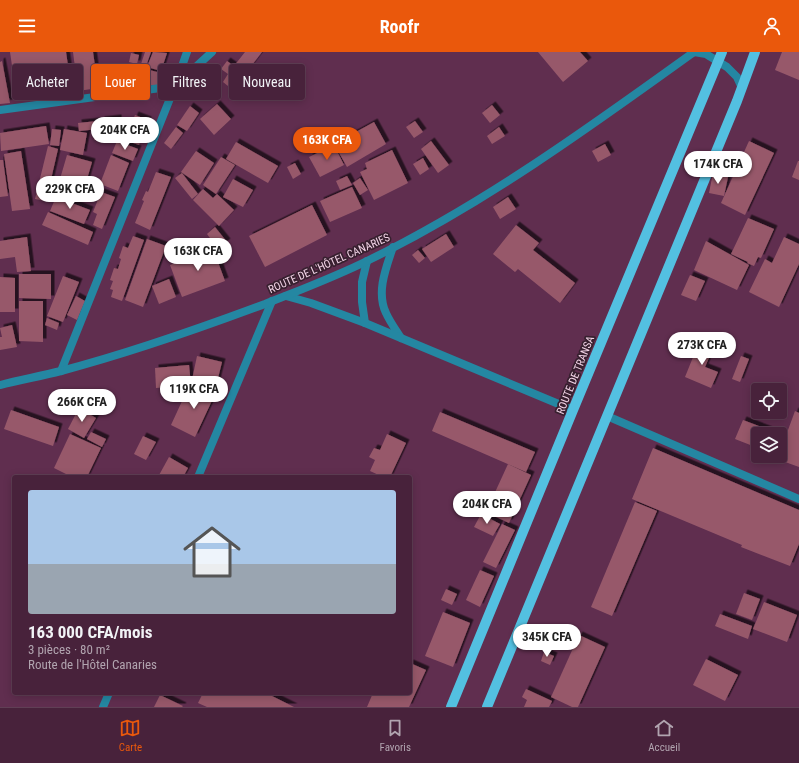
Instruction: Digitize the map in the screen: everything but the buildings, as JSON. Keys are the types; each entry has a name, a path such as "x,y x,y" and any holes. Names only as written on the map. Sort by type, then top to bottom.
{"main road":[{"path":"487,707 608,416 742,88 755,52"},
{"name":"ROUTE DE TRANSA","path":"451,707 721,56"}],"street":[{"path":"183,64 187,52"},
{"path":"199,64 212,52"},
{"name":"ROUTE DE L'HÔTEL CANARIES","path":"0,385 61,371 181,335 286,296 367,261 444,220 517,175 694,52 721,56 727,67 737,77 742,88"},
{"path":"0,110 158,88"},
{"path":"61,371 169,100"},
{"path":"393,247 383,277 382,292 386,312 401,338"},
{"path":"365,323 362,302 362,282 367,261"},
{"path":"286,296 311,303 365,323 573,410"},
{"path":"199,475 272,301"},
{"path":"608,416 799,499"},
{"path":"103,707 108,695"}]}
